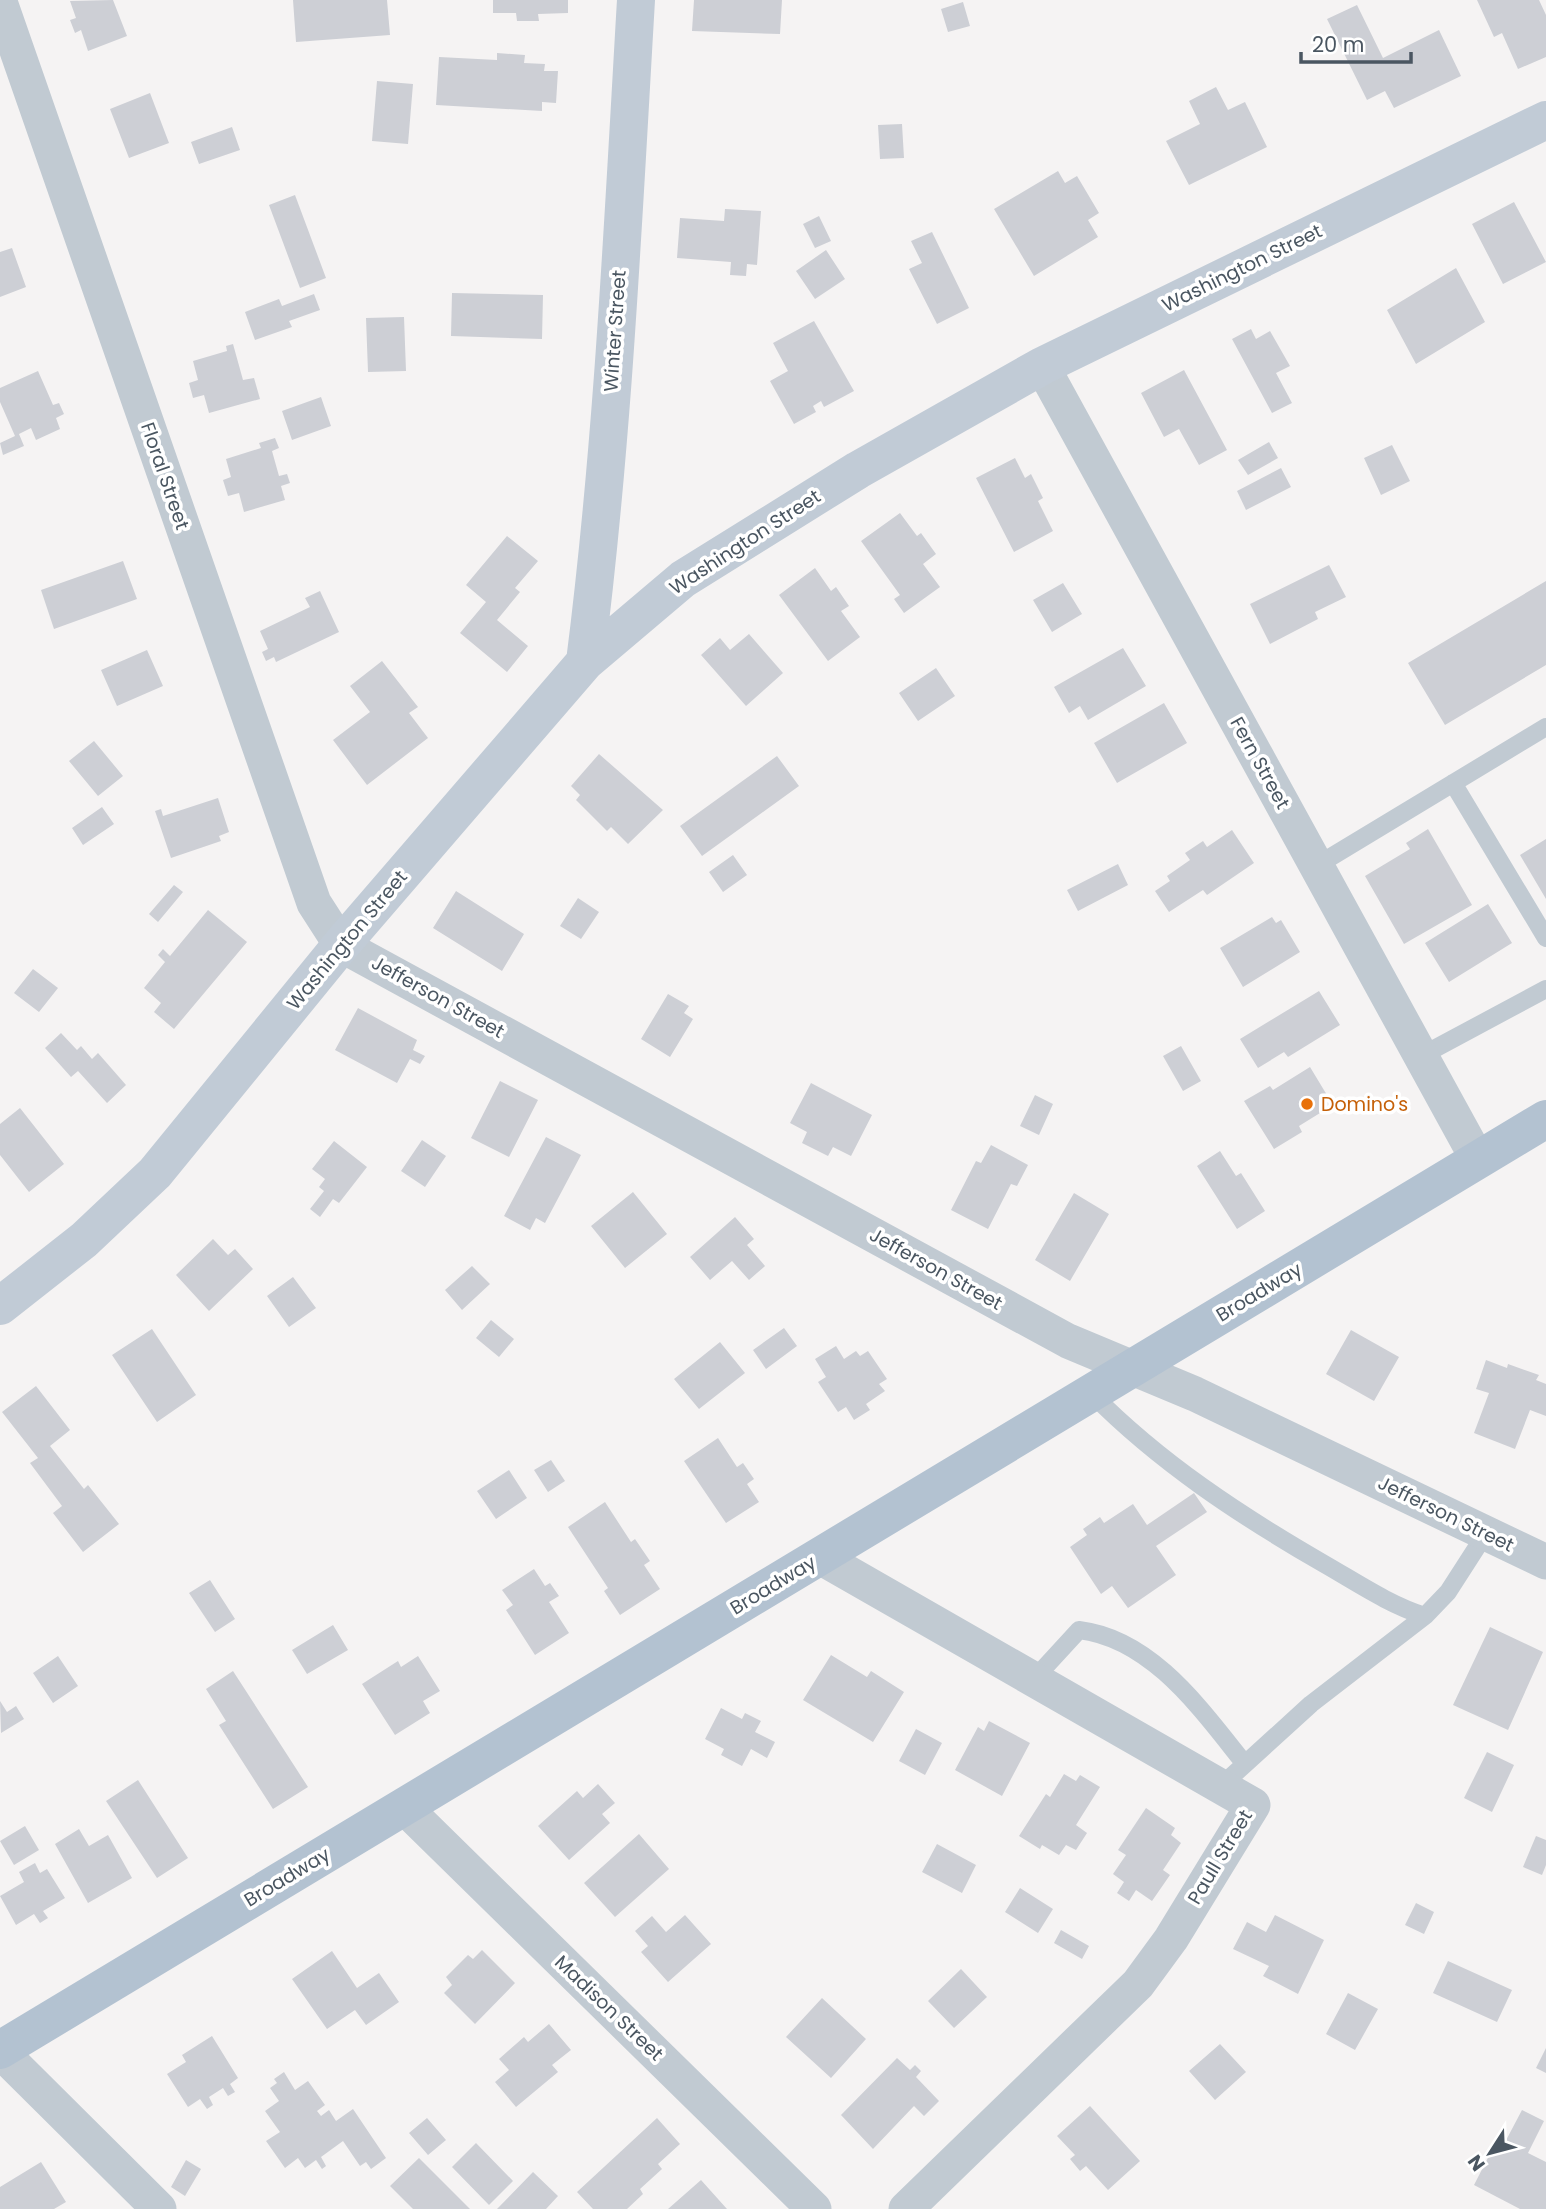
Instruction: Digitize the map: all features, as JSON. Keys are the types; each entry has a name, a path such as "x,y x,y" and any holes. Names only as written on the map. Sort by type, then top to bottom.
{"main road":[{"name":"Broadway","path":"0,2051 1546,1119"}],"street":[{"name":"Winter Street","path":"585,662 597,561 620,270 636,0"},
{"name":"Floral Street","path":"0,2 314,903 341,944"},
{"name":"Washington Street","path":"0,1306 84,1240 146,1182 203,1117 341,944 585,662 631,621 718,555 957,411 1042,366 1546,120"},
{"name":"Fern Street","path":"1042,366 1478,1160"},
{"name":"Jefferson Street","path":"341,944 1068,1341 1195,1394 1546,1562"},
{"name":"Paull Street","path":"820,1556 1034,1679 1233,1775 1254,1805 1154,1964 1112,2011 906,2209"},
{"name":"Madison Street","path":"404,1807 814,2209"},
{"path":"0,2051 159,2209"}],"lane":[{"path":"1316,866 1546,727"},
{"path":"1453,783 1546,938"},
{"path":"1421,1056 1546,989"},
{"path":"1091,1393 1127,1429 1207,1492 1402,1609 1425,1616"},
{"path":"1034,1679 1079,1630 1099,1632 1152,1663 1183,1689 1233,1775 1311,1704 1425,1616 1448,1592 1486,1533"}],"building":[{"path":"113,0 127,36 88,51 81,30 75,33 70,20 76,18 70,1"},
{"path":"293,0 387,0 390,35 296,42"},
{"path":"493,0 568,0 568,13 538,14 539,21 517,21 516,13 493,13"},
{"path":"694,0 782,0 780,34 692,31"},
{"path":"1477,0 1539,0 1546,15 1546,57 1518,69 1502,33 1494,37"},
{"path":"963,2 970,26 948,32 941,9"},
{"path":"1357,5 1383,58 1439,30 1461,76 1394,108 1385,91 1367,100 1327,19"},
{"path":"497,53 525,55 524,63 545,64 544,71 558,71 556,103 542,102 542,111 436,105 439,57 497,60"},
{"path":"377,81 413,84 408,144 372,141"},
{"path":"1216,87 1228,110 1245,102 1267,147 1189,185 1166,141 1200,124 1189,101"},
{"path":"150,93 169,143 129,158 110,109"},
{"path":"902,124 904,158 880,159 878,125"},
{"path":"232,127 240,150 199,164 191,142"},
{"path":"1058,171 1065,183 1077,176 1099,213 1088,220 1098,237 1034,276 994,209"},
{"path":"295,195 326,278 300,288 269,205"},
{"path":"1514,202 1546,262 1503,284 1472,224"},
{"path":"725,209 761,211 757,265 747,264 746,276 730,275 731,262 677,258 680,218 724,221"},
{"path":"819,216 831,241 815,248 803,224"},
{"path":"932,232 969,308 937,324 909,269 922,263 911,241"},
{"path":"12,248 26,287 0,297 0,252"},
{"path":"826,250 845,279 815,299 796,271"},
{"path":"1456,268 1485,322 1416,364 1387,310"},
{"path":"452,293 543,295 542,339 451,336"},
{"path":"314,294 320,310 289,321 292,327 255,340 245,312 279,299 282,306"},
{"path":"404,317 406,371 368,372 366,318"},
{"path":"814,321 854,391 824,407 821,401 813,406 816,412 794,424 770,381 788,371 773,343"},
{"path":"1251,329 1256,339 1270,331 1290,366 1276,373 1292,403 1272,413 1232,339"},
{"path":"233,344 243,380 254,378 260,399 209,413 204,395 193,398 189,383 198,380 193,361 227,351 226,346"},
{"path":"1184,370 1227,450 1199,465 1179,429 1164,437 1141,393"},
{"path":"38,371 53,405 59,403 64,414 56,418 60,429 36,440 31,428 19,434 24,446 3,455 0,443 15,436 0,402 0,388"},
{"path":"321,397 331,426 292,440 282,411"},
{"path":"275,438 279,448 272,451 279,476 287,474 290,483 281,486 285,500 244,512 239,493 228,496 223,480 231,477 226,459 261,448 259,443"},
{"path":"1269,442 1278,458 1248,475 1238,460"},
{"path":"1392,445 1410,481 1381,495 1364,458"},
{"path":"1015,458 1025,478 1031,474 1043,498 1038,501 1053,531 1014,552 976,478"},
{"path":"1281,468 1291,487 1246,510 1237,491"},
{"path":"900,513 917,536 921,533 936,554 923,564 940,587 904,613 894,599 900,595 861,541"},
{"path":"507,536 538,561 515,588 520,592 497,620 528,646 507,672 460,633 486,602 466,585"},
{"path":"123,561 137,599 54,629 41,590"},
{"path":"1329,565 1346,597 1315,612 1318,619 1270,644 1250,604"},
{"path":"815,568 831,591 836,587 849,606 841,611 860,637 828,661 779,595"},
{"path":"1546,581 1546,665 1445,725 1408,663"},
{"path":"1063,583 1082,614 1052,632 1033,600"},
{"path":"320,591 339,632 276,662 274,657 266,661 262,652 268,649 260,631 310,607 305,598"},
{"path":"749,634 783,673 746,706 701,655 720,638 730,650"},
{"path":"1123,648 1146,686 1088,720 1080,706 1069,713 1054,687"},
{"path":"147,650 163,686 117,706 101,670"},
{"path":"382,661 418,707 409,713 428,738 367,785 333,740 370,712 350,686"},
{"path":"936,668 955,696 918,721 899,693"},
{"path":"1164,703 1187,743 1117,783 1094,743"},
{"path":"94,741 123,776 98,796 69,761"},
{"path":"599,754 663,810 628,844 611,827 607,831 576,800 580,795 571,786"},
{"path":"777,756 799,786 702,856 680,826"},
{"path":"218,798 229,832 219,836 221,841 171,858 155,811 161,809 163,816"},
{"path":"102,807 114,824 83,845 72,828"},
{"path":"1428,829 1472,905 1404,944 1365,876 1410,849 1406,843"},
{"path":"1232,830 1254,863 1207,895 1203,890 1169,912 1155,891 1170,881 1167,876 1190,860 1185,853 1203,841 1207,847"},
{"path":"1546,839 1546,899 1520,855"},
{"path":"733,855 747,875 723,892 709,872"},
{"path":"1118,864 1128,885 1078,911 1067,890"},
{"path":"174,885 183,892 158,922 149,914"},
{"path":"456,891 524,934 502,971 433,928"},
{"path":"578,898 599,912 581,939 560,926"},
{"path":"1488,904 1512,943 1449,982 1425,943"},
{"path":"208,910 247,942 174,1029 154,1012 161,1003 144,988 165,962 158,955 163,949 170,956"},
{"path":"1272,917 1276,923 1281,920 1300,952 1243,987 1220,948"},
{"path":"33,969 58,988 39,1012 14,993"},
{"path":"1319,991 1340,1025 1288,1057 1284,1052 1258,1068 1240,1039"},
{"path":"668,994 689,1006 684,1013 693,1019 670,1057 641,1039"},
{"path":"358,1008 417,1040 413,1050 425,1056 420,1064 410,1059 397,1083 335,1050"},
{"path":"61,1033 77,1050 81,1046 92,1059 98,1053 126,1085 107,1103 78,1071 71,1077 45,1048"},
{"path":"1181,1046 1201,1081 1183,1091 1163,1056"},
{"path":"1310,1067 1333,1105 1299,1126 1302,1132 1274,1149 1244,1101 1270,1086 1273,1090"},
{"path":"500,1081 538,1100 509,1157 471,1138"},
{"path":"811,1083 872,1115 851,1156 833,1147 828,1156 802,1143 807,1132 790,1123"},
{"path":"1035,1095 1053,1104 1039,1135 1020,1126"},
{"path":"20,1108 64,1164 29,1192 0,1155 0,1124"},
{"path":"546,1137 581,1155 545,1223 536,1218 530,1230 504,1216"},
{"path":"422,1140 446,1156 425,1187 401,1171"},
{"path":"334,1141 367,1167 339,1203 333,1199 320,1217 310,1209 324,1191 319,1187 325,1179 312,1169"},
{"path":"991,1145 1028,1165 1017,1186 1011,1184 988,1229 951,1210 976,1161 981,1163"},
{"path":"1220,1151 1236,1176 1241,1173 1265,1211 1237,1229 1197,1166"},
{"path":"633,1192 667,1234 625,1268 591,1226"},
{"path":"1074,1193 1109,1214 1070,1281 1035,1260"},
{"path":"735,1217 754,1239 747,1245 765,1266 749,1280 732,1261 710,1280 690,1257"},
{"path":"213,1239 228,1255 235,1249 253,1269 209,1311 176,1275"},
{"path":"472,1266 490,1284 462,1310 445,1290"},
{"path":"293,1277 316,1308 289,1327 267,1296"},
{"path":"491,1320 514,1339 499,1357 476,1338"},
{"path":"784,1328 797,1346 766,1369 753,1350"},
{"path":"152,1329 196,1395 157,1422 112,1355"},
{"path":"1351,1330 1399,1357 1374,1401 1326,1374"},
{"path":"720,1342 745,1373 699,1409 674,1379"},
{"path":"836,1346 844,1359 856,1351 860,1356 868,1351 887,1379 879,1384 885,1391 866,1404 870,1410 854,1420 846,1407 838,1412 818,1382 826,1377 815,1359"},
{"path":"1486,1360 1507,1368 1508,1364 1539,1375 1536,1380 1546,1384 1546,1416 1530,1410 1515,1449 1474,1433 1489,1393 1476,1389"},
{"path":"36,1386 70,1430 50,1446 84,1489 88,1485 119,1524 83,1552 53,1513 62,1506 30,1463 38,1458 2,1412"},
{"path":"718,1438 737,1467 743,1463 754,1479 747,1484 759,1502 726,1523 684,1461"},
{"path":"551,1460 565,1481 548,1492 534,1470"},
{"path":"509,1470 527,1498 496,1519 477,1491"},
{"path":"1194,1493 1207,1512 1156,1546 1176,1575 1128,1608 1112,1586 1101,1594 1070,1547 1087,1535 1083,1529 1100,1517 1104,1523 1133,1504 1147,1525"},
{"path":"605,1502 631,1542 635,1539 650,1561 644,1565 660,1589 620,1615 604,1591 608,1588 568,1527"},
{"path":"534,1569 545,1586 550,1583 559,1596 549,1602 569,1633 535,1655 506,1610 513,1605 502,1590"},
{"path":"210,1580 235,1619 215,1632 189,1593"},
{"path":"333,1625 348,1650 307,1674 292,1650"},
{"path":"1490,1627 1543,1652 1508,1730 1453,1705"},
{"path":"831,1655 867,1677 871,1671 904,1692 873,1742 803,1700"},
{"path":"58,1656 78,1686 53,1703 33,1673"},
{"path":"418,1656 440,1691 423,1701 430,1713 395,1735 362,1684 398,1661 401,1667"},
{"path":"233,1671 308,1787 273,1809 219,1725 226,1721 206,1689"},
{"path":"0,1701 7,1712 16,1706 24,1719 1,1733"},
{"path":"721,1708 742,1719 745,1713 761,1721 755,1732 775,1742 767,1758 751,1749 742,1766 721,1755 724,1749 705,1739"},
{"path":"989,1721 1030,1743 1002,1796 955,1770 978,1727 984,1731"},
{"path":"916,1729 942,1743 925,1775 899,1761"},
{"path":"1487,1752 1514,1765 1492,1812 1464,1798"},
{"path":"1064,1774 1076,1781 1080,1775 1100,1787 1076,1825 1087,1833 1076,1850 1066,1845 1059,1855 1042,1845 1040,1849 1019,1836 1046,1794 1050,1797"},
{"path":"138,1780 188,1858 157,1878 106,1801"},
{"path":"598,1784 615,1803 602,1814 610,1823 569,1860 538,1826 577,1791 583,1798"},
{"path":"1146,1808 1175,1828 1171,1835 1181,1843 1163,1870 1170,1875 1152,1901 1136,1890 1129,1901 1117,1893 1124,1882 1113,1874 1126,1855 1118,1850"},
{"path":"25,1826 39,1850 14,1865 0,1841"},
{"path":"79,1829 89,1846 108,1835 132,1878 88,1903 55,1844"},
{"path":"639,1834 669,1869 615,1917 584,1883"},
{"path":"1536,1836 1546,1840 1546,1865 1542,1875 1523,1867"},
{"path":"937,1844 976,1865 962,1893 922,1872"},
{"path":"35,1863 40,1873 47,1869 65,1898 43,1911 48,1918 40,1923 34,1914 16,1925 0,1896 24,1882 19,1872"},
{"path":"1020,1888 1053,1909 1038,1933 1005,1912"},
{"path":"1416,1903 1434,1912 1424,1934 1405,1925"},
{"path":"685,1915 711,1944 668,1982 641,1952 648,1946 635,1931 652,1916 666,1932"},
{"path":"1275,1915 1324,1940 1298,1994 1263,1976 1269,1966 1233,1949 1247,1922 1266,1932"},
{"path":"1061,1930 1089,1946 1082,1959 1054,1943"},
{"path":"482,1950 515,1983 475,2024 444,1993 452,1985 446,1977 468,1955 473,1959"},
{"path":"332,1951 357,1988 379,1973 399,2002 366,2025 355,2010 327,2029 292,1979"},
{"path":"1448,1961 1512,1990 1497,2022 1433,1993"},
{"path":"961,1969 987,1997 954,2028 928,2001"},
{"path":"1348,1993 1378,2009 1355,2050 1326,2034"},
{"path":"822,1998 866,2039 831,2078 786,2037"},
{"path":"549,2024 571,2050 552,2065 558,2072 516,2107 495,2082 509,2070 499,2059 524,2037 528,2042"},
{"path":"212,2036 238,2078 230,2084 235,2092 228,2096 223,2088 209,2097 213,2105 207,2109 200,2099 188,2107 167,2074 186,2062 182,2055"},
{"path":"1220,2044 1246,2072 1215,2100 1189,2071"},
{"path":"1546,2048 1546,2073 1536,2068"},
{"path":"897,2058 910,2070 915,2065 921,2071 916,2077 939,2101 924,2116 914,2106 873,2149 841,2115"},
{"path":"284,2072 295,2090 308,2081 325,2105 317,2111 321,2116 329,2110 336,2121 353,2109 386,2158 371,2169 366,2162 360,2166 343,2141 321,2157 326,2166 322,2169 316,2160 305,2168 298,2158 285,2168 266,2141 280,2132 265,2111 279,2101 270,2088 277,2083 274,2079"},
{"path":"1090,2106 1140,2161 1108,2190 1086,2166 1080,2171 1070,2159 1075,2155 1057,2136"},
{"path":"1522,2110 1544,2121 1528,2153 1546,2162 1546,2209 1520,2209 1474,2185 1496,2142 1503,2146"},
{"path":"427,2118 446,2140 428,2155 409,2133"},
{"path":"657,2118 680,2144 658,2164 662,2169 640,2189 643,2194 627,2209 593,2209 577,2192"},
{"path":"476,2143 513,2181 489,2205 452,2167"},
{"path":"419,2158 470,2209 413,2209 390,2186"},
{"path":"186,2160 201,2169 185,2196 171,2187"},
{"path":"41,2162 66,2202 54,2209 0,2209 0,2187"},
{"path":"533,2172 558,2196 546,2209 497,2209"},
{"path":"701,2180 727,2209 668,2209"}],"place":[{"name":"Domino's","path":"1307,1104"}]}
